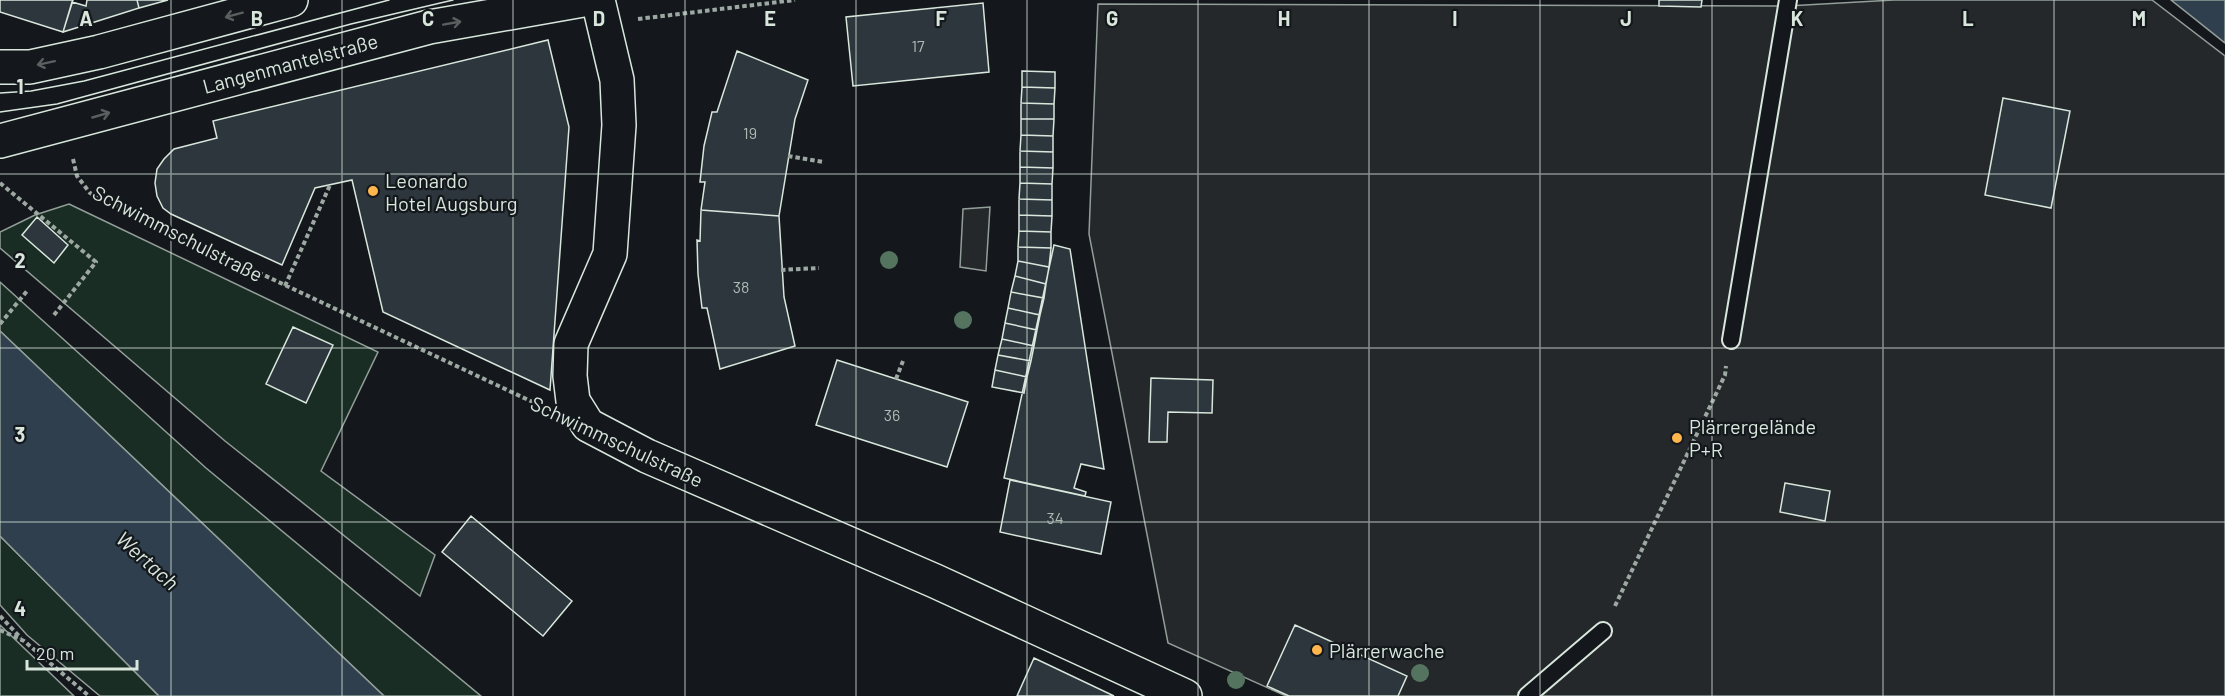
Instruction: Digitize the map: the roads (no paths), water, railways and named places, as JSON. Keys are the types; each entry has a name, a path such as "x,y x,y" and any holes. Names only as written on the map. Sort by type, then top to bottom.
{"street":[{"path":"0,67 30,67 291,0"},
{"name":"Langenmantelstraße","path":"0,141 418,29 595,8"},
{"name":"Schwimmschulstraße","path":"595,8 617,80 620,125 610,254 571,344 570,376 573,401 588,425 658,460 935,581 1185,696"}],"lane":[{"path":"1731,340 1788,0"},
{"path":"1527,696 1603,632"}],"water":[{"path":"2171,0 2225,0 2225,43"},
{"name":"Wertach","path":"0,331 384,696 159,696 0,536"}],"tram line":[{"path":"0,93 31,91 84,81 389,0"},
{"path":"0,112 57,104 351,24 453,0"}],"place":[{"name":"Leonardo Hotel Augsburg","path":"373,191"},
{"name":"Plärrergelände P+R","path":"1677,438"},
{"name":"Plärrerwache","path":"1317,650"}]}
